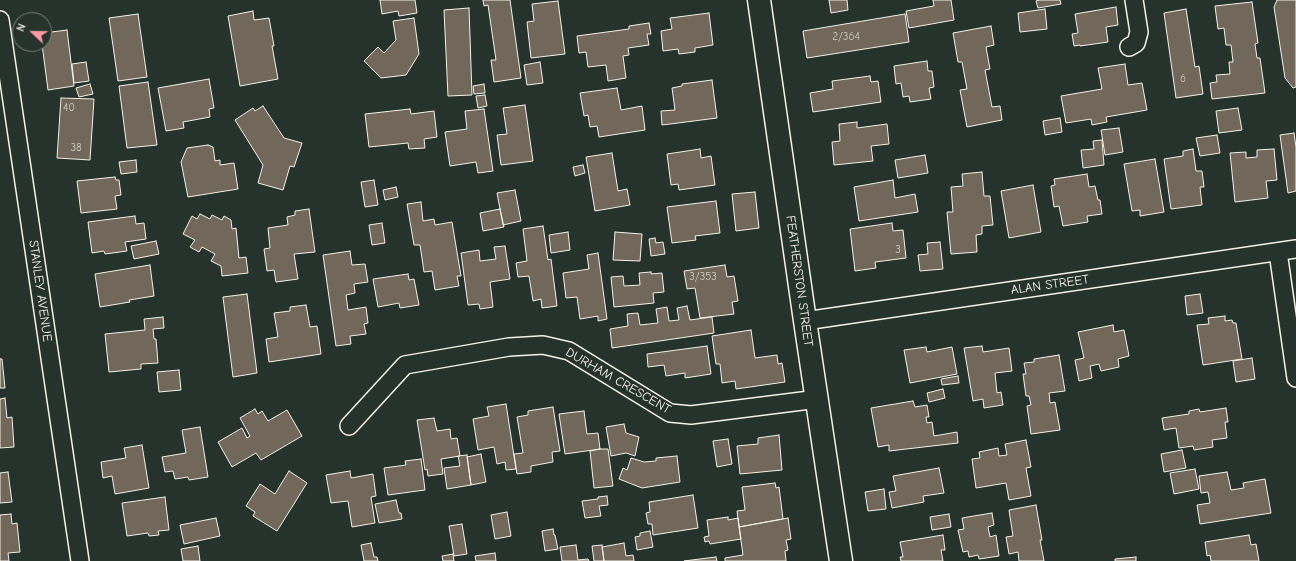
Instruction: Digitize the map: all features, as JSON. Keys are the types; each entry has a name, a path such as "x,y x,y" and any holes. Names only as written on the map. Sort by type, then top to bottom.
{"main road":[{"name":"FEATHERSTON STREET","path":"760,0 805,321 818,399 841,561"}],"street":[{"path":"1129,47 1136,43 1139,32 1134,0"},
{"name":"STANLEY AVENUE","path":"0,20 80,561"},
{"name":"ALAN STREET","path":"805,321 1296,249"},
{"path":"1278,252 1296,378"},
{"name":"DURHAM CRESCENT","path":"349,426 405,365 509,346 543,345 569,351 670,413 691,415 818,399"}],"building":[{"path":"380,0 415,0 417,13 399,16 398,11 382,14"},
{"path":"483,0 510,0 521,78 494,82 491,60 496,60 488,5 484,6"},
{"path":"829,0 847,0 848,10 831,13"},
{"path":"933,0 951,0 954,20 909,28 906,11 934,6"},
{"path":"1060,0 1061,4 1038,8 1036,1"},
{"path":"1277,0 1296,0 1296,87 1293,88 1285,78 1274,7"},
{"path":"558,1 565,54 531,58 527,22 534,21 532,4"},
{"path":"1252,2 1258,43 1255,44 1257,58 1260,58 1265,93 1212,99 1210,83 1217,82 1216,75 1230,74 1229,62 1233,62 1231,45 1226,45 1224,28 1218,29 1215,6"},
{"path":"1116,7 1118,25 1106,27 1108,42 1074,46 1072,34 1078,33 1075,14"},
{"path":"469,8 472,95 448,96 444,10"},
{"path":"1045,9 1047,29 1020,32 1018,13"},
{"path":"1186,9 1195,67 1199,66 1203,94 1176,98 1164,13"},
{"path":"253,11 254,20 269,18 278,79 240,86 228,16"},
{"path":"709,13 713,45 695,48 695,52 679,54 678,49 663,51 661,31 672,29 670,18"},
{"path":"138,14 147,77 118,81 109,18"},
{"path":"905,14 909,42 807,58 803,31"},
{"path":"414,18 419,54 406,75 381,78 364,61 378,47 384,53 396,40 393,21"},
{"path":"649,23 651,34 647,34 649,45 628,48 629,55 623,56 626,78 608,81 606,65 588,67 586,52 579,53 577,36 629,29 629,26"},
{"path":"991,26 994,45 986,47 990,69 985,70 992,107 1000,106 1002,120 967,127 960,90 967,89 962,62 958,62 953,33"},
{"path":"67,30 74,86 48,90 43,52 52,52 52,32"},
{"path":"927,61 928,71 932,71 934,87 929,88 931,99 910,102 909,96 903,97 901,83 896,84 894,66"},
{"path":"86,62 89,81 74,83 72,64"},
{"path":"540,62 543,83 527,85 524,65"},
{"path":"1125,64 1128,85 1142,83 1147,110 1106,117 1107,122 1092,125 1091,119 1066,123 1061,96 1102,89 1098,68"},
{"path":"870,76 871,82 878,81 881,102 813,112 810,93 833,89 832,81"},
{"path":"209,79 214,108 209,109 210,117 183,122 184,128 166,131 158,88"},
{"path":"712,80 717,118 662,125 661,111 675,110 672,88 682,86 682,84"},
{"path":"148,82 157,145 127,148 119,86"},
{"path":"90,84 93,94 79,97 76,88"},
{"path":"484,84 485,93 474,94 473,86"},
{"path":"617,88 621,110 642,106 645,130 599,137 597,126 590,127 588,115 584,116 580,93"},
{"path":"485,95 487,106 478,108 476,96"},
{"path":"61,98 94,99 90,160 57,158"},
{"path":"525,105 533,161 501,165 497,135 507,134 503,108"},
{"path":"263,106 284,138 302,143 294,167 290,166 283,190 258,183 263,165 235,120 253,108 255,111"},
{"path":"1238,108 1242,130 1219,133 1216,111"},
{"path":"410,109 411,114 434,111 437,137 424,139 425,148 409,149 408,143 369,147 365,114"},
{"path":"484,109 493,171 478,173 476,162 450,166 445,132 467,129 465,111"},
{"path":"1060,118 1062,132 1045,135 1043,121"},
{"path":"857,122 857,128 887,124 889,144 871,146 873,161 834,165 832,142 840,141 839,124"},
{"path":"1119,128 1123,152 1105,155 1101,130"},
{"path":"1294,133 1296,147 1296,191 1288,193 1280,135"},
{"path":"1217,135 1220,153 1200,156 1196,138"},
{"path":"1102,140 1104,165 1083,168 1081,150 1094,149 1093,141"},
{"path":"208,145 213,147 215,161 220,160 220,165 234,163 238,189 188,197 181,162 187,148"},
{"path":"700,149 701,158 711,156 715,185 679,190 678,184 671,185 667,154"},
{"path":"1193,149 1196,171 1202,171 1204,187 1200,187 1202,205 1171,209 1164,159 1183,156 1183,151"},
{"path":"1274,149 1277,180 1266,181 1268,198 1235,202 1230,153 1246,152 1246,158 1257,157 1257,150"},
{"path":"612,153 618,191 627,189 630,205 595,211 586,157"},
{"path":"925,155 928,173 898,178 895,160"},
{"path":"1155,159 1164,212 1140,216 1140,210 1132,211 1124,164"},
{"path":"136,160 137,172 121,174 119,162"},
{"path":"583,165 585,173 575,176 573,167"},
{"path":"982,172 984,196 990,196 993,225 982,226 982,234 976,235 977,252 951,254 947,212 953,212 951,187 963,186 962,174"},
{"path":"1087,174 1089,187 1095,186 1098,200 1100,200 1102,214 1087,216 1088,222 1063,226 1059,206 1054,207 1051,186 1055,185 1054,179"},
{"path":"115,177 116,180 119,180 121,195 115,196 117,209 81,213 77,181"},
{"path":"374,180 378,205 365,207 361,182"},
{"path":"893,180 895,198 915,194 918,212 859,221 854,187"},
{"path":"1033,185 1041,232 1009,238 1001,191"},
{"path":"396,187 398,197 385,200 383,190"},
{"path":"515,190 521,221 503,225 497,193"},
{"path":"755,192 759,228 736,231 732,194"},
{"path":"716,201 720,233 695,236 696,240 672,243 667,207"},
{"path":"421,202 423,221 434,219 435,225 452,222 461,276 457,276 459,286 435,290 432,271 424,272 420,245 414,245 407,204"},
{"path":"309,209 315,252 294,254 298,279 276,282 274,270 267,271 264,249 270,248 268,228 288,225 287,217 295,215 295,211"},
{"path":"500,209 504,227 483,231 480,213"},
{"path":"200,214 210,219 212,215 222,220 224,216 231,220 232,229 236,228 239,258 246,257 248,273 222,276 221,266 211,261 215,254 202,247 199,252 190,247 195,240 183,234 192,216 197,219"},
{"path":"135,216 136,224 144,223 146,239 125,242 127,251 105,254 104,251 92,253 88,222"},
{"path":"382,223 385,243 372,245 369,225"},
{"path":"892,223 893,231 903,230 906,258 875,262 876,268 855,271 850,229"},
{"path":"543,226 548,260 551,259 557,306 542,308 541,299 533,301 529,276 518,277 516,263 527,261 523,229"},
{"path":"568,232 570,250 551,253 549,235"},
{"path":"615,232 642,234 640,261 613,260"},
{"path":"655,238 656,243 663,242 665,254 651,256 649,239"},
{"path":"156,241 159,254 134,259 131,246"},
{"path":"940,242 943,269 920,271 918,255 928,254 927,243"},
{"path":"505,246 510,279 490,282 493,307 480,309 479,304 468,305 461,253 479,250 480,261 496,259 494,247"},
{"path":"350,251 352,265 365,264 368,282 354,284 355,293 346,295 348,310 366,307 368,323 364,324 366,334 350,336 351,344 336,346 323,255"},
{"path":"598,253 607,319 598,321 598,316 580,319 577,297 566,298 563,273 589,269 587,255"},
{"path":"150,265 154,296 100,307 95,274"},
{"path":"725,265 727,277 734,276 738,301 732,302 734,314 700,318 695,288 687,289 684,271"},
{"path":"651,272 651,274 662,273 664,292 653,293 654,303 614,307 611,277 623,276 624,286 640,285 639,273"},
{"path":"408,274 409,280 414,279 419,305 400,308 399,303 378,307 373,279"},
{"path":"247,294 257,373 233,377 223,297"},
{"path":"1200,294 1203,313 1187,315 1185,296"},
{"path":"306,305 310,327 317,326 321,354 269,362 266,339 278,337 274,313 290,311 290,307"},
{"path":"687,306 690,320 712,317 714,333 612,348 610,329 628,326 627,314 638,313 640,325 658,323 656,309 667,307 669,321 679,320 677,308"},
{"path":"1225,316 1225,321 1232,320 1233,323 1236,323 1242,359 1203,365 1197,325 1209,324 1208,318"},
{"path":"163,317 164,328 153,329 154,339 156,339 158,363 141,364 141,369 109,372 105,334 145,330 144,319"},
{"path":"1113,325 1114,332 1124,330 1129,356 1118,359 1119,367 1101,371 1099,364 1090,366 1092,378 1079,381 1075,360 1084,358 1078,332"},
{"path":"751,330 755,358 777,355 778,364 782,363 785,382 736,389 735,381 722,383 720,364 716,364 712,336"},
{"path":"707,346 711,374 685,378 685,373 666,376 664,365 648,367 647,354"},
{"path":"982,346 983,352 1009,348 1012,371 995,373 997,393 1001,392 1003,405 984,408 983,399 973,401 964,348"},
{"path":"926,347 927,352 952,347 957,374 910,383 904,350"},
{"path":"1059,355 1065,391 1049,393 1050,403 1055,402 1060,430 1031,434 1027,406 1031,405 1029,396 1026,396 1023,374 1026,374 1024,363 1034,362 1034,359"},
{"path":"1252,358 1255,379 1236,382 1233,361"},
{"path":"0,359 2,359 5,388 0,388"},
{"path":"179,370 181,390 159,392 157,372"},
{"path":"958,376 959,383 942,385 941,379"},
{"path":"943,389 945,398 929,402 927,393"},
{"path":"5,398 7,418 12,417 14,447 0,448 0,399"},
{"path":"913,401 915,407 927,405 929,417 926,417 927,423 932,422 934,436 957,432 958,443 889,451 889,445 878,447 871,408"},
{"path":"506,404 516,469 506,470 505,462 497,464 494,447 478,450 473,419 489,416 487,407"},
{"path":"553,407 560,451 552,452 553,462 531,466 531,472 517,474 514,454 523,453 517,417 528,415 528,411"},
{"path":"1226,408 1228,422 1225,422 1227,438 1212,440 1213,447 1194,450 1193,446 1179,448 1176,428 1164,430 1162,418 1189,414 1189,411 1199,409 1200,412"},
{"path":"255,409 258,414 262,411 268,421 287,410 302,436 261,460 256,453 232,467 218,442 242,428 247,438 250,436 240,418"},
{"path":"584,411 587,434 598,433 600,449 565,454 559,414"},
{"path":"434,418 437,431 450,429 451,439 457,438 460,456 441,459 443,474 428,476 427,469 425,470 417,420"},
{"path":"624,424 626,433 639,437 635,456 626,453 611,456 606,427"},
{"path":"200,427 208,477 189,480 188,477 175,479 173,471 165,472 162,457 186,453 182,430"},
{"path":"779,435 782,470 740,474 737,446 758,444 758,438"},
{"path":"728,439 732,464 717,467 713,441"},
{"path":"1026,440 1031,467 1026,468 1031,496 1009,500 1006,483 976,488 972,459 980,458 979,452 998,448 999,456 1007,455 1005,444"},
{"path":"142,445 149,488 115,494 112,476 103,478 101,462 126,458 124,448"},
{"path":"608,449 613,486 594,488 590,451"},
{"path":"1182,450 1186,468 1164,472 1161,454"},
{"path":"481,454 486,482 471,485 467,457"},
{"path":"467,455 471,485 447,489 444,468 460,466 458,456"},
{"path":"677,456 680,482 642,488 619,479 623,468 627,470 631,458 644,462 656,461 656,458"},
{"path":"421,459 425,490 388,495 384,468 406,465 405,461"},
{"path":"939,468 944,493 923,496 924,502 892,508 889,492 896,491 893,476"},
{"path":"1195,469 1199,489 1174,494 1170,473"},
{"path":"289,471 307,483 277,531 253,516 255,512 246,506 260,484 275,494"},
{"path":"350,471 351,478 373,474 376,496 371,497 375,523 352,527 348,501 331,503 326,475"},
{"path":"8,472 12,502 0,503 0,473"},
{"path":"1227,472 1231,490 1244,488 1243,483 1265,479 1271,513 1200,524 1197,505 1210,503 1208,492 1201,493 1199,476"},
{"path":"775,483 776,488 779,487 783,519 739,527 737,511 745,510 742,487"},
{"path":"884,489 886,509 868,511 865,492"},
{"path":"693,495 698,528 653,535 652,524 648,524 646,513 650,512 649,502"},
{"path":"607,496 608,505 599,506 601,516 585,518 582,501"},
{"path":"165,497 169,530 158,531 159,535 149,536 148,533 127,536 122,503"},
{"path":"396,500 402,519 379,523 375,504"},
{"path":"1036,505 1044,561 1019,561 1018,552 1009,554 1006,537 1013,536 1009,510"},
{"path":"507,512 511,536 495,539 491,515"},
{"path":"992,513 994,525 988,527 990,537 996,535 999,556 979,559 978,555 969,557 968,551 963,552 958,530 964,529 962,518"},
{"path":"11,514 12,524 17,523 20,552 8,553 9,561 0,561 0,515"},
{"path":"949,514 951,527 932,530 930,517"},
{"path":"728,517 728,520 738,518 741,539 710,544 709,541 705,542 704,537 709,536 707,520"},
{"path":"216,518 220,536 184,544 180,525"},
{"path":"788,518 791,539 786,540 788,550 785,551 786,561 725,561 725,558 743,555 739,527"},
{"path":"462,524 467,554 454,556 449,526"},
{"path":"553,529 558,549 545,551 542,531"},
{"path":"650,531 653,547 637,550 635,537 640,536 640,533"},
{"path":"943,535 945,550 941,550 943,561 901,561 900,557 903,557 900,542"},
{"path":"1249,535 1251,545 1256,544 1259,561 1211,561 1210,555 1207,556 1205,542"},
{"path":"371,543 374,557 377,557 378,561 364,561 361,545"},
{"path":"624,543 626,556 633,555 634,561 604,561 602,547"},
{"path":"576,545 578,560 588,559 589,561 562,561 560,547"},
{"path":"602,545 604,561 594,561 592,546"},
{"path":"198,546 200,561 183,561 181,549"},
{"path":"495,553 496,561 476,561 475,556"},
{"path":"453,554 454,561 443,561 442,556"},
{"path":"716,557 717,561 684,561"},
{"path":"1136,557 1136,561 1115,561 1115,559"}]}
